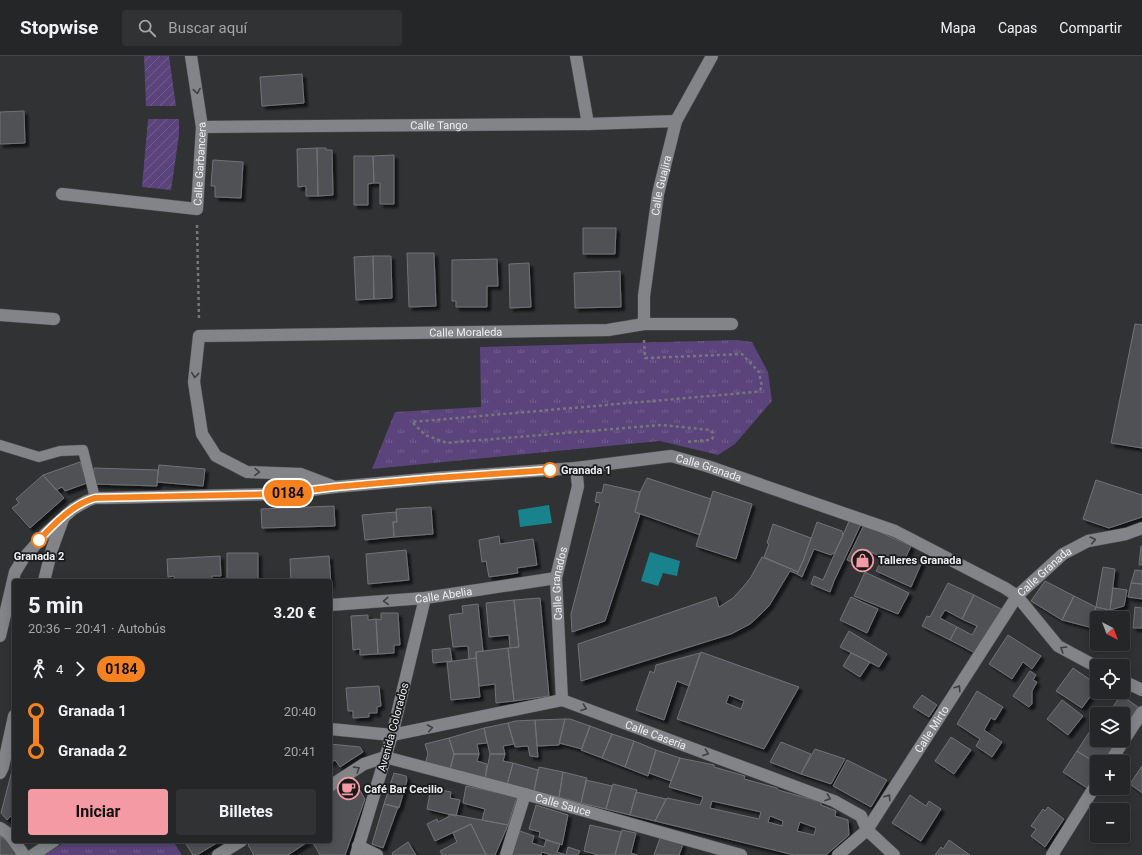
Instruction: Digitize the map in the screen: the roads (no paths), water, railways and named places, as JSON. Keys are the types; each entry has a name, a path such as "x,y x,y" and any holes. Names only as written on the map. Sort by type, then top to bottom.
{"street":[{"name":"Calle Garbancera","path":"62,194 197,209 202,127 191,56"},
{"path":"576,56 588,124"},
{"name":"Calle Guajira","path":"644,324 644,296 658,194 676,121 712,56"},
{"name":"Calle Tango","path":"202,127 588,124 676,121"},
{"path":"0,315 54,319"},
{"name":"Calle Moraleda","path":"335,487 301,474 247,472 216,456 202,434 194,382 199,336 608,330 644,324 732,324"},
{"name":"Calle Granada","path":"13,579 15,572 33,546 73,509 80,504 95,498 278,494 335,487 436,478 576,468 671,456 707,466 895,531 1005,588 1017,596 1063,554 1088,541 1126,534 1142,528"},
{"name":"Calle Granados","path":"562,700 556,578 578,486 576,468"},
{"path":"44,579 52,549 64,516"},
{"name":"Calle Abelia","path":"332,605 425,598 556,578"},
{"name":"Calle Granada","path":"0,636 12,585"},
{"path":"1017,596 1058,646 1090,663"},
{"name":"Calle Mirto","path":"838,855 867,830 1017,596"},
{"name":"Avenida Colorados","path":"357,850 392,735 425,598"},
{"path":"1130,684 1142,690"},
{"path":"332,729 392,735 562,700"},
{"name":"Calle Casería","path":"562,700 834,801 861,816 867,830 894,855"},
{"path":"1114,755 1142,712"},
{"path":"0,773 3,767 12,725"},
{"path":"332,785 364,764 385,757"},
{"name":"Calle Sauce","path":"385,757 524,794 741,855"},
{"path":"506,855 524,794"},
{"path":"1052,855 1090,794"},
{"path":"0,828 9,834 12,838"},
{"path":"15,843 24,855"},
{"path":"32,855 51,843"},
{"path":"218,855 238,843"},
{"path":"357,850 377,855"}],"lane":[{"path":"0,445 39,457 60,451 83,450 95,498"}],"water":[{"path":"549,505 552,523 520,527 518,510"},
{"path":"650,552 680,561 677,576 663,573 658,586 641,581"}],"place":[{"name":"Granada 1","path":"550,470"},
{"name":"Granada 2","path":"39,540"},
{"name":"Talleres Granada","path":"862,560"},
{"name":"Café Bar Cecilio","path":"348,789"}]}
